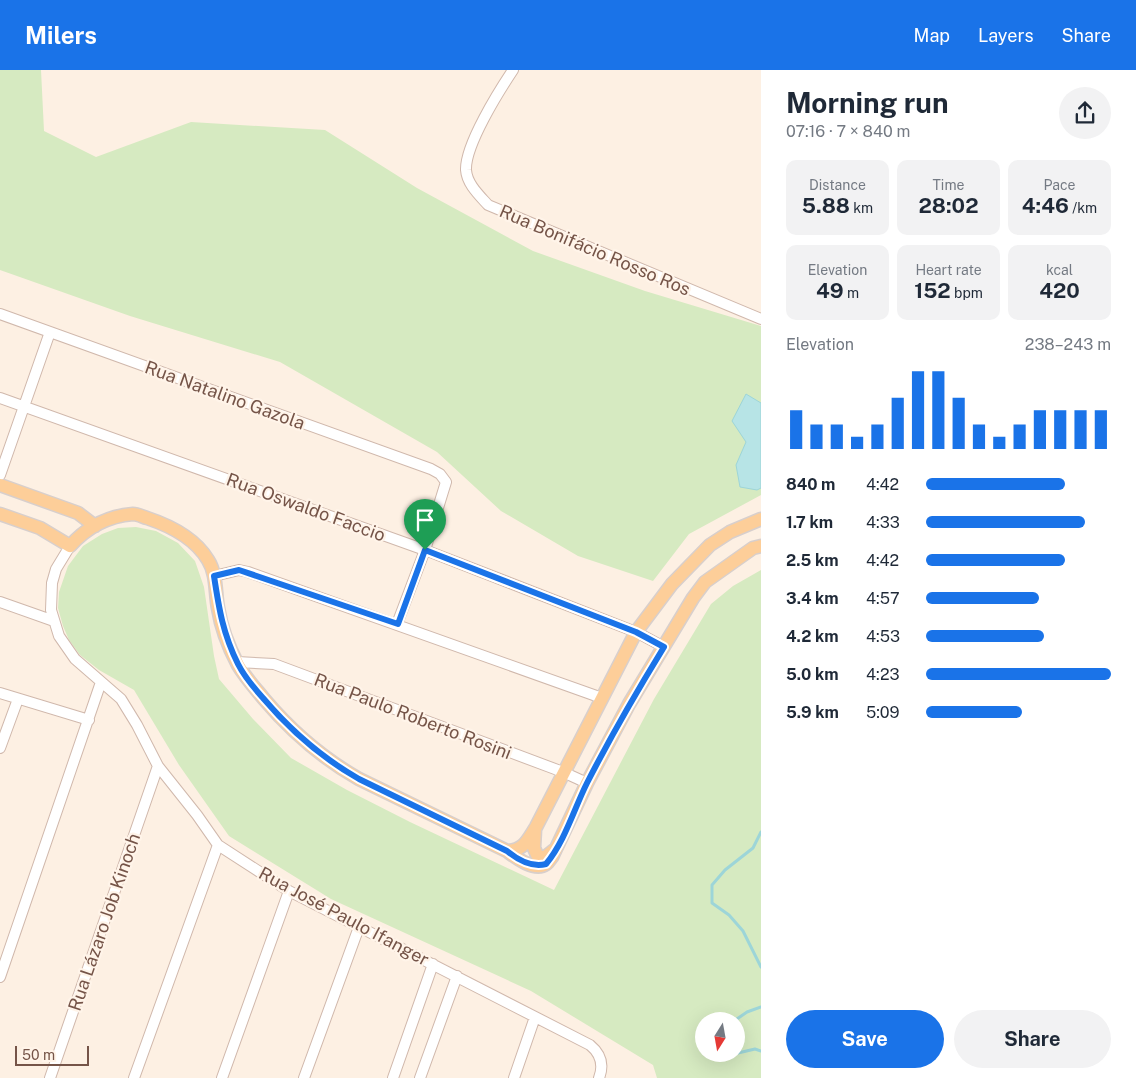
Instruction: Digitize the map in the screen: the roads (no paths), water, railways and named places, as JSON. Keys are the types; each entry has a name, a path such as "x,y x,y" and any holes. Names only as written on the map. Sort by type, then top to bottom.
{"main road":[{"path":"0,485 78,513 94,526"},
{"path":"0,514 40,528 70,546 81,534 115,517 135,514 175,529 195,543 209,561 214,576 222,625 237,662 253,687 280,718 308,745 336,766 359,779 507,851 518,859 531,865 540,866 546,864 557,848 587,783 629,704 705,582 753,548 761,546"},
{"path":"507,851 517,850 523,846 536,827 636,632 672,584 710,545 730,532 761,519"},
{"path":"536,827 534,848 537,855 544,858 557,848"}],"street":[{"name":"Rua Bonifácio Rosso Ros","path":"513,70 493,101 467,156 466,172 472,188 488,205 761,319"},
{"name":"Rua Natalino Gazola","path":"0,314 431,469 440,474 446,482 425,550"},
{"path":"0,474 50,332"},
{"name":"Rua Oswaldo Faccio","path":"0,398 425,550 636,632 664,647"},
{"name":"Rua José Paulo Ifanger","path":"70,546 56,569 50,596 54,621 66,648 121,699 158,766 218,845 290,891 590,1046 600,1058 602,1066 599,1078"},
{"path":"398,624 425,550"},
{"path":"214,576 239,570 248,572 602,698"},
{"path":"0,602 54,621"},
{"name":"Rua Paulo Roberto Rosini","path":"237,662 274,664 563,772 587,783"},
{"path":"0,977 102,682"},
{"path":"0,693 89,720"},
{"path":"0,748 18,699"},
{"name":"Rua Lázaro Job Kinoch","path":"50,1078 158,766"},
{"path":"134,1078 218,845"},
{"path":"222,1078 290,891"},
{"path":"304,1078 358,927"},
{"path":"393,1078 433,964"},
{"path":"420,1078 457,976"},
{"path":"514,1078 535,1017"}],"water":[{"path":"746,394 761,403 761,488 757,490 740,487 736,465 746,442 732,421"}],"waterway":[{"path":"761,832 753,848 725,870 712,885 712,903 729,915 743,931 761,967"},
{"path":"745,1013 761,1007"},
{"path":"745,1051 755,1049 761,1051"}]}
